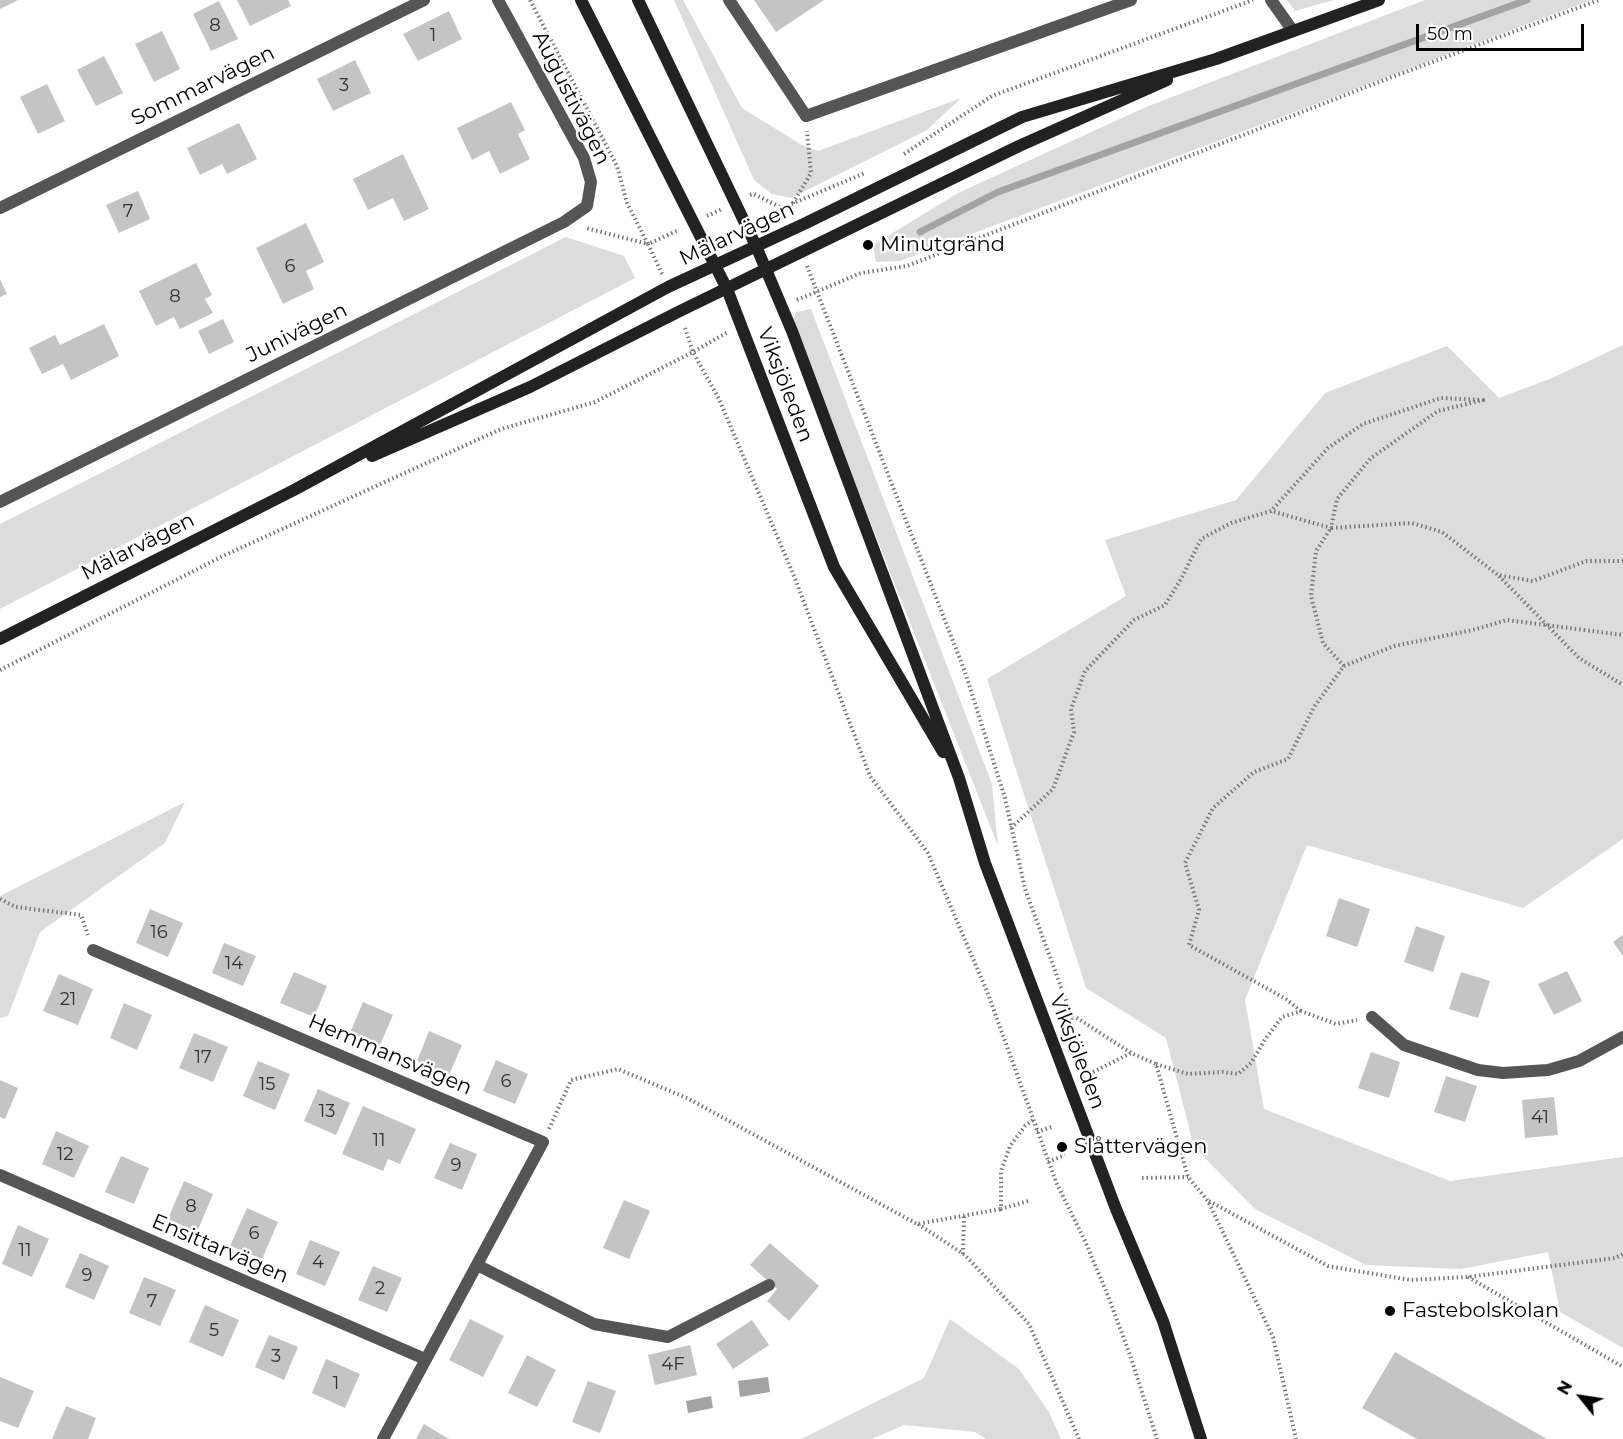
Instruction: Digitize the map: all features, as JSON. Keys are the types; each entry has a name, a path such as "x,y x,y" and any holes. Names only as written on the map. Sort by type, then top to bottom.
{"street":[{"name":"Sommarvägen","path":"0,208 424,0"},
{"name":"Augustivägen","path":"498,0 584,159 591,182"},
{"name":"Viksjöleden","path":"581,0 727,289 834,567 959,778"},
{"name":"Viksjöleden","path":"638,0 767,269 782,306 959,778 985,863 1116,1209 1163,1321 1201,1439"},
{"path":"729,0 806,116 1131,0"},
{"path":"1271,0 1293,31"},
{"name":"Mälarvägen","path":"0,639 294,490 668,287 1022,117 1216,59 1379,0"},
{"name":"Mälarvägen","path":"294,490 530,387 680,311 1019,146 1216,59"},
{"name":"Junivägen","path":"0,502 564,222 587,206 591,182"},
{"name":"Hemmansvägen","path":"93,950 543,1142"},
{"path":"1372,1017 1404,1045 1478,1070 1503,1073 1548,1070 1579,1061 1623,1037"},
{"path":"383,1439 543,1142"},
{"name":"Ensittarvägen","path":"0,1174 425,1359"},
{"path":"477,1265 594,1324 668,1337 769,1286"}],"path":[{"path":"782,306 861,273 907,266 1384,80 1599,0"},
{"path":"793,203 811,173 806,116"},
{"path":"668,287 648,244 754,194 782,208"},
{"path":"817,293 965,672 1005,798 1025,889 1071,1014 1073,1037"},
{"path":"680,311 693,352 719,399 794,576 870,776 928,853 988,994 1048,1162 1108,1296 1130,1355 1156,1439"},
{"path":"0,670 223,556 388,479 501,429 595,402 741,325"},
{"path":"1011,829 1053,789 1074,732 1071,709 1085,671 1134,620 1165,605 1201,539 1231,523 1271,510 1328,448 1363,424 1442,398 1483,400 1437,411 1371,458 1337,499 1331,528 1316,551 1311,596 1323,643 1344,666"},
{"path":"1271,510 1331,528 1412,523 1442,532 1498,575 1579,658 1623,685"},
{"path":"1498,575 1533,581 1586,561 1623,561"},
{"path":"1372,1017 1336,1024 1301,1011 1286,999 1189,945 1200,910 1185,863 1213,808 1254,772 1288,759 1314,708 1344,666 1394,646 1473,630 1508,620 1623,635"},
{"path":"0,899 16,907 81,915"},
{"path":"1071,1014 1131,1053 1156,1064 1188,1074 1223,1072 1238,1074 1251,1063 1263,1041 1282,1017 1301,1011"},
{"path":"1089,1074 1131,1053"},
{"path":"1156,1064 1188,1177 1208,1201 1273,1337 1296,1439"},
{"path":"543,1142 571,1080 618,1069 689,1100 917,1224 963,1254 1029,1324 1079,1439"},
{"path":"1001,1209 1001,1171 1010,1146 1025,1126 1033,1120"},
{"path":"1037,1132 1054,1126"},
{"path":"1048,1162 1065,1155"},
{"path":"1142,1178 1188,1177"},
{"path":"917,1224 1001,1209 1028,1201"},
{"path":"1208,1201 1328,1266 1410,1280 1468,1277 1615,1258 1623,1254"},
{"path":"963,1254 964,1215"},
{"path":"1468,1277 1623,1367"}],"shaded area":[{"path":"674,0 683,0 742,108 800,144 818,151 961,98 927,130 791,198 772,194 754,180"},
{"path":"1287,0 1334,0 1295,11"},
{"path":"1425,0 1591,0 900,261 876,262 873,245 958,193 1146,107"},
{"path":"566,237 624,256 635,278 0,609 0,524"},
{"path":"811,309 992,784 998,846 792,323 796,312"},
{"path":"1623,345 1623,839 1523,908 1307,845 1245,1000 1264,1109 1450,1181 1623,1157 1623,1348 1560,1312 1548,1252 1461,1269 1366,1265 1255,1209 1194,1147 1166,1038 1086,988 987,679 1126,596 1105,540 1236,500 1325,393 1447,346 1499,398 1552,378"},
{"path":"185,802 165,843 40,932 8,1016 0,1018 0,896"},
{"path":"950,1319 1019,1369 1049,1412 1061,1439 986,1439 975,1432 904,1425 872,1439 801,1439 924,1378"},
{"path":"768,1377 770,1392 740,1397 738,1381"},
{"path":"711,1396 713,1408 688,1413 686,1401"}],"building":[{"path":"0,0 18,0 0,9"},
{"path":"237,0 288,0 291,6 250,26"},
{"path":"754,0 824,0 776,32"},
{"path":"219,1 238,39 211,51 193,14"},
{"path":"449,11 462,39 418,61 403,34"},
{"path":"162,31 180,69 154,82 135,44"},
{"path":"104,56 123,93 96,106 77,70"},
{"path":"355,60 371,93 333,111 317,79"},
{"path":"47,84 65,121 38,134 20,97"},
{"path":"511,102 525,130 518,134 530,159 500,174 489,151 472,160 457,128"},
{"path":"239,123 257,159 227,174 222,164 200,175 187,148"},
{"path":"403,154 429,209 404,221 393,198 368,210 353,179"},
{"path":"138,191 150,219 119,233 106,205"},
{"path":"306,223 324,262 306,271 314,289 283,304 256,248"},
{"path":"196,263 212,295 205,299 213,313 180,329 174,317 156,326 139,291"},
{"path":"0,279 7,294 0,297"},
{"path":"223,319 234,342 209,354 198,331"},
{"path":"104,324 119,356 71,380 63,364 42,374 29,348 55,335 60,345"},
{"path":"1339,898 1370,909 1357,947 1326,936"},
{"path":"150,909 183,923 168,957 136,943"},
{"path":"1416,926 1445,936 1433,972 1404,962"},
{"path":"1623,935 1623,956 1613,942"},
{"path":"224,943 256,956 243,986 212,973"},
{"path":"1567,971 1582,1001 1554,1015 1538,984"},
{"path":"294,972 327,986 314,1017 280,1003"},
{"path":"1461,972 1490,981 1478,1018 1449,1009"},
{"path":"59,974 93,989 78,1025 43,1011"},
{"path":"363,1002 393,1015 380,1045 350,1033"},
{"path":"124,1003 152,1015 137,1050 110,1038"},
{"path":"429,1031 462,1045 449,1075 417,1061"},
{"path":"194,1033 228,1047 213,1082 179,1068"},
{"path":"1371,1052 1400,1062 1389,1098 1358,1088"},
{"path":"496,1060 528,1074 515,1104 483,1091"},
{"path":"258,1061 290,1074 275,1110 243,1096"},
{"path":"1446,1076 1477,1086 1465,1122 1434,1112"},
{"path":"0,1080 18,1088 5,1119 0,1117"},
{"path":"318,1089 350,1103 336,1135 304,1121"},
{"path":"1554,1097 1558,1135 1525,1138 1522,1100"},
{"path":"363,1106 416,1129 400,1164 388,1159 383,1171 342,1154"},
{"path":"56,1131 89,1146 74,1178 42,1164"},
{"path":"450,1143 477,1154 462,1190 434,1178"},
{"path":"121,1156 149,1168 134,1204 105,1192"},
{"path":"184,1181 213,1194 197,1232 168,1219"},
{"path":"624,1200 650,1211 629,1259 603,1248"},
{"path":"247,1208 278,1222 262,1259 230,1246"},
{"path":"18,1225 49,1239 32,1277 2,1264"},
{"path":"310,1240 340,1252 325,1286 296,1274"},
{"path":"770,1243 819,1286 789,1321 767,1301 777,1289 750,1265"},
{"path":"80,1253 109,1266 94,1300 65,1287"},
{"path":"373,1266 402,1278 387,1312 358,1300"},
{"path":"144,1277 176,1290 160,1326 129,1313"},
{"path":"205,1305 239,1320 223,1357 189,1342"},
{"path":"470,1319 504,1336 483,1377 449,1360"},
{"path":"752,1320 769,1345 733,1369 716,1344"},
{"path":"269,1335 298,1347 284,1380 255,1367"},
{"path":"690,1345 697,1375 655,1385 648,1355"},
{"path":"1395,1352 1547,1439 1417,1439 1362,1408"},
{"path":"527,1355 556,1370 537,1407 508,1393"},
{"path":"326,1359 360,1374 345,1408 312,1393"},
{"path":"0,1377 34,1391 18,1428 0,1421"},
{"path":"588,1381 616,1391 600,1433 572,1422"},
{"path":"66,1406 96,1418 88,1439 52,1439"},
{"path":"424,1424 449,1439 416,1439"}],"waterway":[{"path":"920,232 998,192 1527,0"}],"place":[{"name":"Minutgränd","path":"868,245"},
{"name":"Slåttervägen","path":"1062,1147"},
{"name":"Fastebolskolan","path":"1390,1311"}]}
